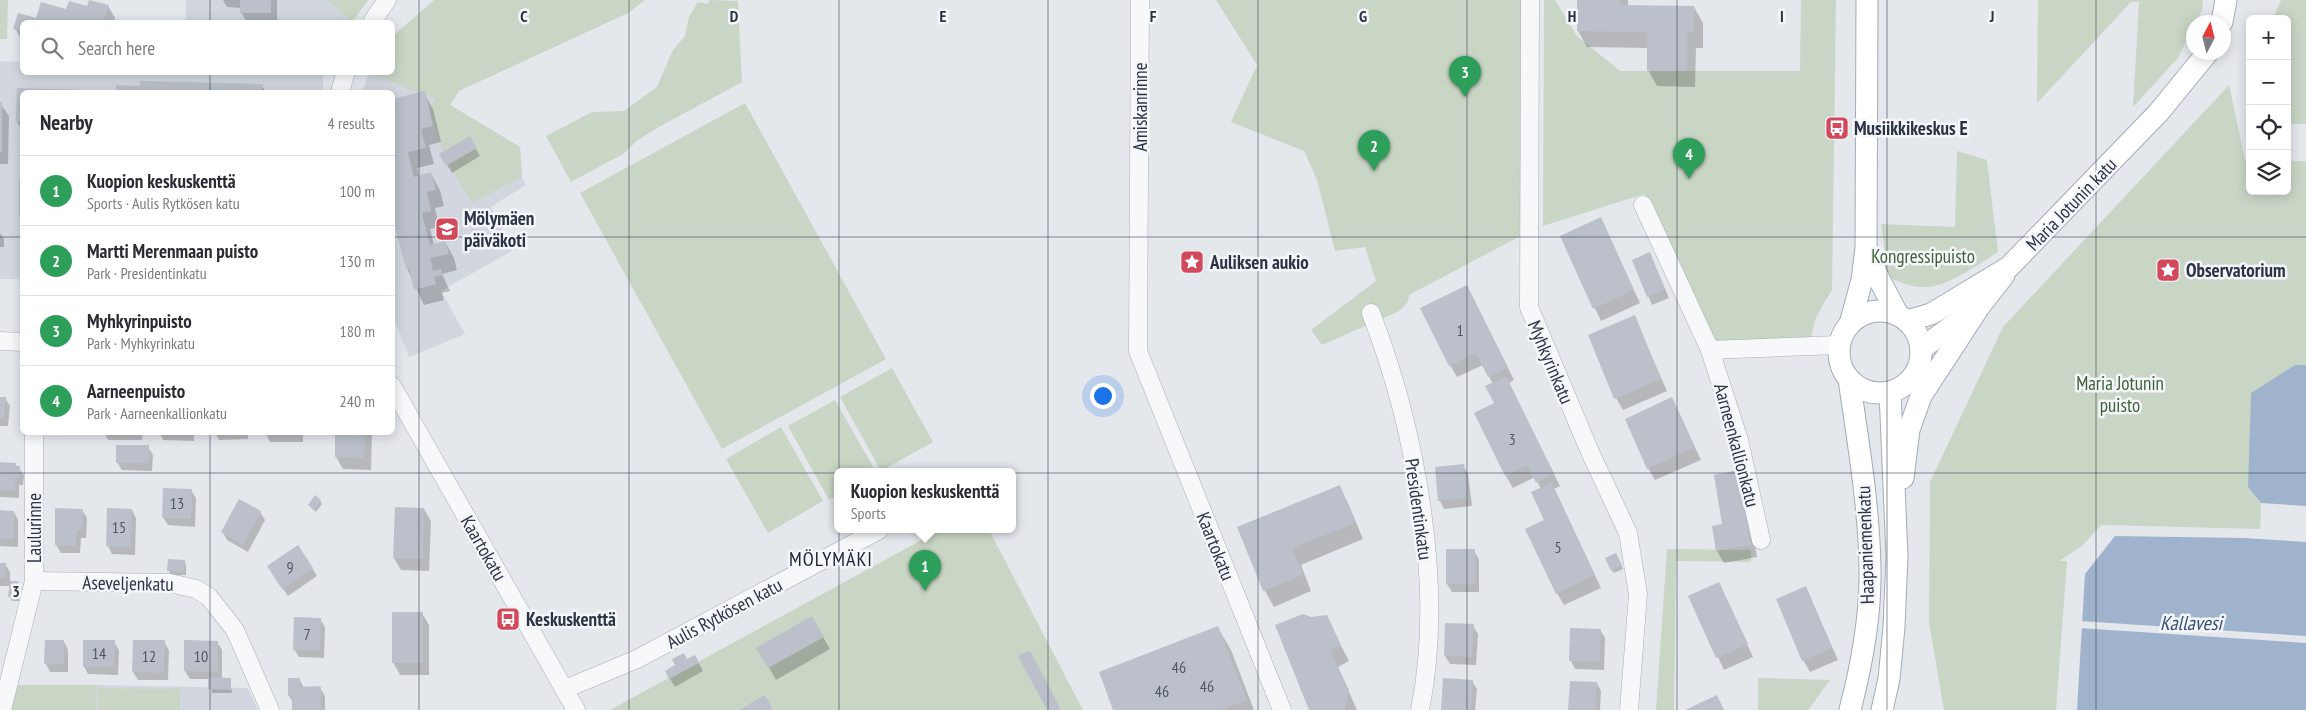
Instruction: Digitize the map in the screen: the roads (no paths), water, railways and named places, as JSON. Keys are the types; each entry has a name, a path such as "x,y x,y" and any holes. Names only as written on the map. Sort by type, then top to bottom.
{"main road":[{"path":"1866,248 1878,279 1902,318 1918,336 1921,349 1915,375 1903,386 1890,392 1874,393 1864,390 1849,379 1840,361 1839,345 1850,324 1862,280 1866,248 1867,0"},
{"path":"2223,15 2226,0"},
{"name":"Maria Jotunin katu","path":"1902,318 1931,314 2009,267 2159,112 2201,60"},
{"path":"1896,533 1909,430 1914,412 1928,383 1979,307 2009,267"},
{"path":"1921,349 1979,307"},
{"path":"1850,324 1867,313 1877,311 1902,318"},
{"name":"Haapaniemenkatu","path":"1849,379 1867,513 1870,569 1867,623 1859,675 1850,710"},
{"name":"Haapaniemenkatu","path":"1882,710 1889,680 1894,627 1896,533 1890,392"}],"street":[{"path":"373,20 388,0"},
{"name":"Amiskanrinne","path":"1140,0 1138,350 1150,383"},
{"name":"Myhkyrinkatu","path":"1530,0 1529,307 1590,452 1628,533 1638,594 1628,710"},
{"path":"341,90 345,75"},
{"name":"Aarneenkallionkatu","path":"1643,204 1710,350 1739,440 1761,540"},
{"name":"Presidentinkatu","path":"1371,313 1387,356 1418,477 1430,601 1424,690 1420,710"},
{"path":"0,341 20,342"},
{"path":"1710,350 1839,345"},
{"name":"Kaartokatu","path":"1150,383 1282,710"},
{"name":"Kaartokatu","path":"395,391 576,710"},
{"name":"Laulurinne","path":"2,710 34,581 34,435"},
{"name":"Aulis Rytkösen katu","path":"565,689 637,658 873,533"},
{"name":"Aseveljenkatu","path":"34,581 170,583 196,589 208,597 235,630 270,710"}],"water":[{"path":"2295,365 2306,365 2306,506 2261,503 2248,487 2251,393"},
{"name":"Kallavesi","path":"2115,536 2244,538 2306,542 2306,710 2077,710 2085,574"}],"place":[{"name":"Myhkyrinpuisto","path":"1465,97"},
{"name":"Musiikkikeskus E","path":"1837,128"},
{"name":"Martti Merenmaan puisto","path":"1374,171"},
{"name":"Aarneenpuisto","path":"1689,179"},
{"name":"Mölymäen päiväkoti","path":"447,229"},
{"name":"Auliksen aukio","path":"1192,262"},
{"name":"Observatorium","path":"2168,270"},
{"name":"Kuopion keskuskenttä","path":"925,591"},
{"name":"Keskuskenttä","path":"508,619"}],"district":[{"name":"MÖLYMÄKI","path":"831,559"}],"park label":[{"name":"Kongressipuisto","path":"1923,256"},
{"name":"Maria Jotunin puisto","path":"2120,394"}]}
